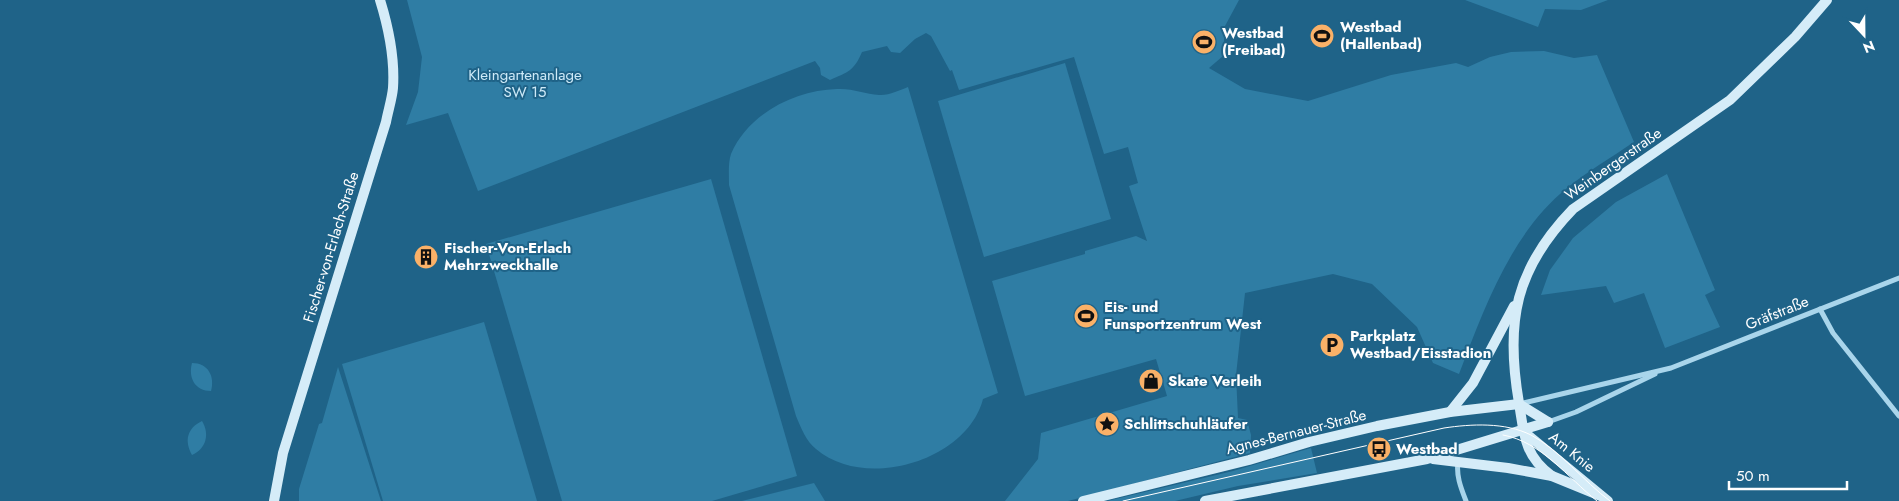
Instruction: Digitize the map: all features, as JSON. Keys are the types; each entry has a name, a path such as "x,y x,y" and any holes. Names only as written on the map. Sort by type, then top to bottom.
{"main road":[{"name":"Fischer-von-Erlach-Straße","path":"274,501 283,453 386,122 393,90 393,54 388,26 380,0"},
{"name":"Weinbergerstraße","path":"1552,476 1534,460 1529,451 1523,431 1514,377 1513,342 1518,297 1540,247 1556,226 1573,209 1730,100 1795,37 1827,0"},
{"path":"1450,412 1473,383 1518,297"},
{"name":"Agnes-Bernauer-Straße","path":"1082,501 1249,460 1309,442 1450,412 1519,404"},
{"name":"Am Knie","path":"1519,404 1548,422"},
{"path":"1205,501 1427,459 1508,436 1548,422"},
{"name":"Am Knie","path":"1523,431 1605,498"},
{"path":"1427,459 1458,462"},
{"name":"Am Knie","path":"1458,462 1552,476 1605,498"}],"street":[{"name":"Gräfstraße","path":"1548,422 1581,410 1663,370 1899,278"},
{"path":"1820,310 1833,333 1899,416"},
{"name":"Gräfstraße","path":"1519,404 1663,370"},
{"path":"1458,462 1458,477 1466,501"}],"green space":[{"name":"Kleingartenanlage SW 15","path":"407,0 1239,0 1225,26 1223,56 1209,68 1245,89 1308,101 1391,75 1456,63 1468,67 1490,57 1511,52 1544,51 1574,58 1597,55 1634,142 1567,188 1547,206 1530,227 1515,249 1489,298 1459,374 1433,363 1417,327 1372,284 1333,274 1245,293 1236,375 1238,418 1247,420 1251,435 1250,453 1068,501 1005,501 1038,459 1041,433 1167,396 1156,359 1025,396 992,281 1085,254 1085,251 1136,236 1147,241 1129,186 1138,183 1128,147 1104,154 1074,57 959,90 952,70 950,71 931,36 926,33 915,39 900,53 891,52 887,46 862,52 850,70 830,80 821,75 820,68 815,61 478,191 448,113 406,125 418,92 422,57"},
{"path":"1465,0 1608,0 1581,10 1545,9 1538,27"},
{"path":"1065,63 1111,219 984,257 938,101"},
{"path":"908,87 998,393 983,399 973,421 957,439 936,453 912,463 886,468 861,468 837,461 812,446 796,416 729,185 729,161 739,140 749,127 761,116 789,99 821,90 843,89 883,95"},
{"path":"1667,174 1715,290 1705,295 1720,327 1665,348 1644,293 1614,303 1606,286 1541,295 1550,270 1573,238 1616,202"},
{"path":"711,179 797,476 712,501 562,501 486,244"},
{"path":"484,322 537,501 383,501 342,364"},
{"path":"192,363 202,365 209,371 212,380 211,391 201,389 194,383 191,374"},
{"path":"338,367 381,501 299,501 299,489 319,424 322,423"},
{"path":"202,421 206,431 205,441 201,449 192,455 188,445 188,435 193,427"},
{"path":"1311,448 1317,473 1238,486 1175,501 1107,501 1233,471"},
{"path":"814,483 825,501 742,501"}],"tram line":[{"path":"1123,501 1444,428 1477,425 1510,428 1531,435 1552,449 1610,501"},
{"path":"1503,435 1517,439 1542,453 1597,501"}],"place":[{"name":"Westbad (Hallenbad)","path":"1322,36"},
{"name":"Westbad (Freibad)","path":"1204,42"},
{"name":"Fischer-Von-Erlach Mehrzweckhalle","path":"426,257"},
{"name":"Eis- und Funsportzentrum West","path":"1086,316"},
{"name":"Parkplatz Westbad/Eisstadion","path":"1332,345"},
{"name":"Skate Verleih","path":"1151,381"},
{"name":"Schlittschuhläufer","path":"1107,424"},
{"name":"Westbad","path":"1379,449"}]}
